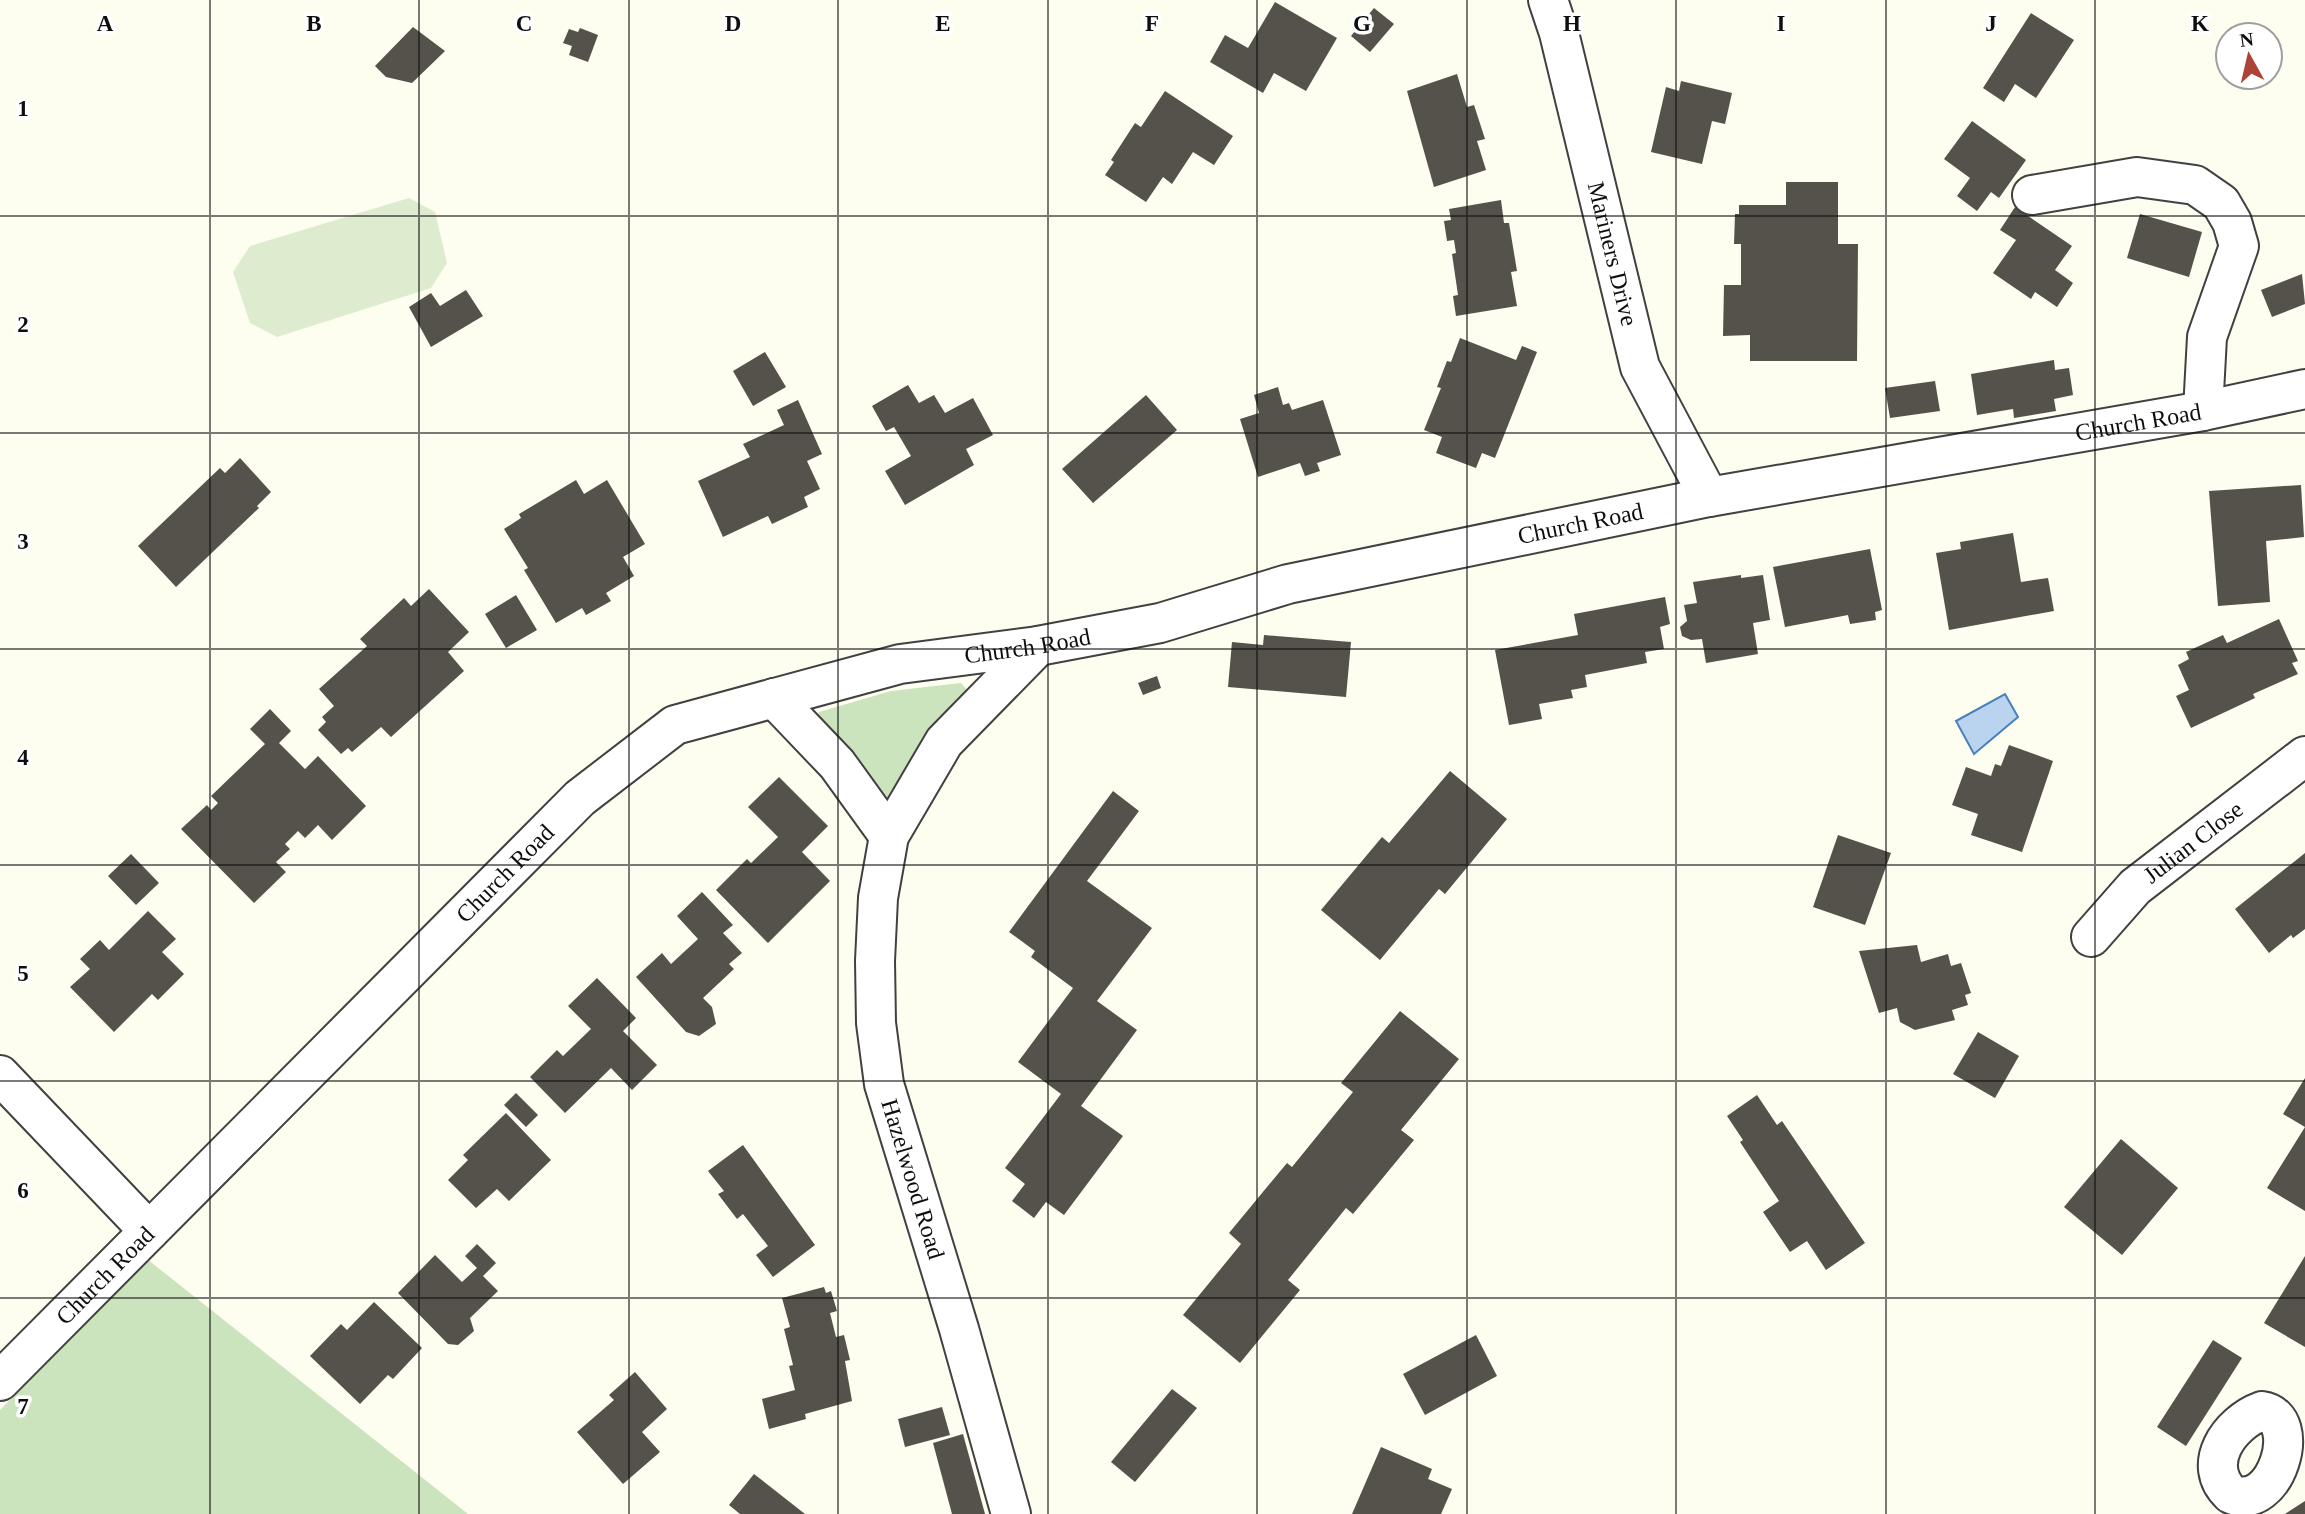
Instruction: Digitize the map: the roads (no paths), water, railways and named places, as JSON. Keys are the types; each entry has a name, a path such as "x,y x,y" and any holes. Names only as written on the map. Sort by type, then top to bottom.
{"street":[{"name":"Mariners Drive","path":"1548,0 1563,47 1640,367 1709,497"},
{"path":"2032,195 2137,177 2195,185 2221,203 2232,222 2239,246 2207,337 2203,411"},
{"name":"Church Road","path":"0,1381 580,798 676,725 900,664 1038,646 1160,624 1288,584 1709,497 2203,411 2305,389"},
{"name":"Hazelwood Road","path":"1012,1514 884,1084 876,1023 875,961 878,898 889,836 944,742 1038,646"},
{"path":"774,698 837,764 889,836"},
{"name":"Julian Close","path":"2091,937 2135,887 2305,756"},
{"path":"0,1075 149,1231"}],"water":[{"path":"2005,694 2018,717 1974,754 1956,721"}]}
